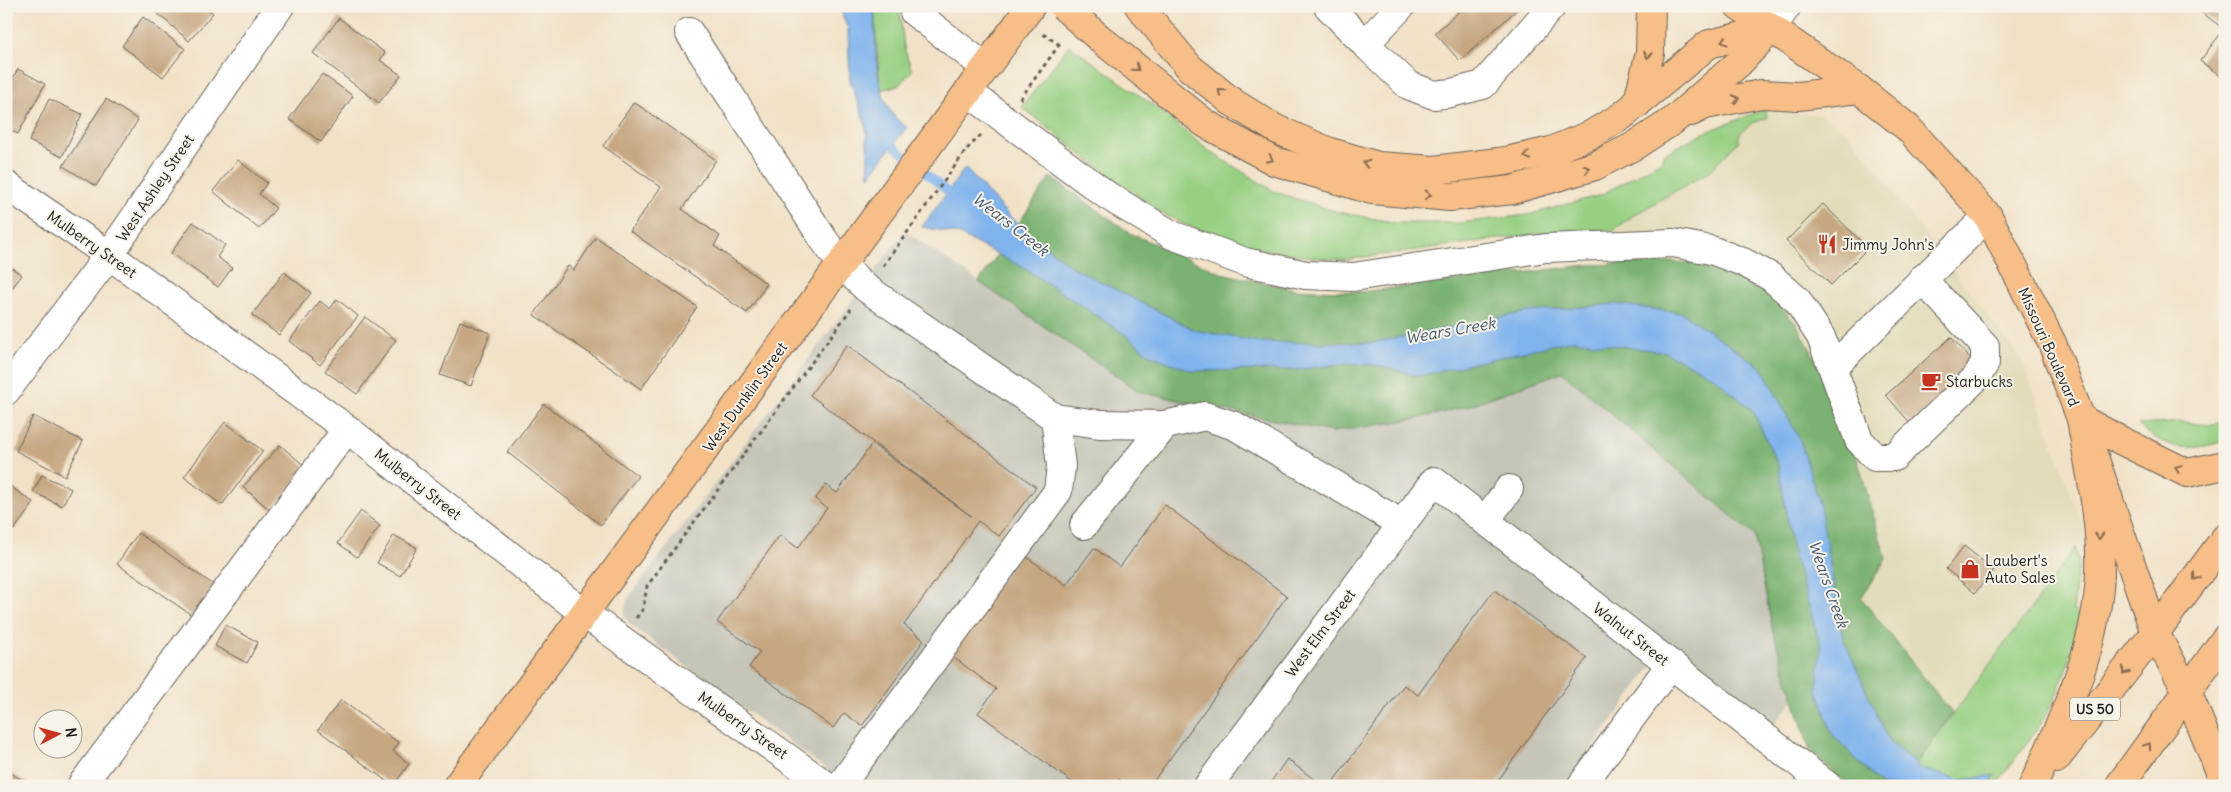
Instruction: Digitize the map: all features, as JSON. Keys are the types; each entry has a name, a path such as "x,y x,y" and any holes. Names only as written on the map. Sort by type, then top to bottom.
{"main road":[{"name":"West Dunklin Street","path":"457,786 880,215 985,67 1031,6"},
{"path":"1063,6 1098,37 1206,124 1274,161 1372,190 1450,196 1512,190 1595,166 1634,146 1674,120 1705,105 1761,94 1798,96 1859,89"},
{"path":"1139,6 1190,68 1232,102 1276,129 1330,152 1378,166 1434,170 1506,161 1551,150 1592,134 1622,116 1709,44 1771,29"},
{"path":"1636,104 1650,53 1651,6"},
{"name":"Missouri Boulevard","path":"1739,6 1859,89 1908,128 1988,216 2052,343 2081,418 2155,632 2187,690 2225,784"},
{"path":"1674,120 1739,63 1771,29"},
{"path":"2081,418 2112,436 2187,473 2225,465"},
{"path":"2034,786 2070,702 2088,646 2098,601 2100,573 2099,529 2081,418"},
{"name":"US 50","path":"2034,786 2155,632 2225,538"},
{"path":"2119,786 2225,640"}],"street":[{"name":"West Ashley Street","path":"6,391 109,255 280,6"},
{"path":"1328,6 1408,85 1434,95 1483,85 1552,7"},
{"path":"1373,51 1401,6"},
{"path":"1771,29 1787,6"},
{"path":"914,12 985,67"},
{"path":"689,32 842,265 866,288 1055,418 1100,424 1165,425 1205,416 1235,426 1402,524"},
{"path":"968,92 1108,196 1172,235 1245,262 1306,275 1353,277 1546,248 1673,243 1712,250 1743,262 1771,277 1797,300 1821,337 1859,440 1874,457 1894,456 1976,378 1985,363 1985,346 1922,279"},
{"name":"Mulberry Street","path":"6,185 109,255 347,429 585,614 827,786"},
{"path":"1833,367 1988,216"},
{"path":"840,786 1058,491 1061,466 1055,418"},
{"path":"1084,526 1165,425"},
{"path":"81,786 347,429"},
{"name":"West Elm Street","path":"1208,786 1434,481"},
{"name":"Walnut Street","path":"1434,481 1828,786"},
{"path":"1485,521 1509,489"},
{"path":"1581,786 1671,664"}],"path":[{"path":"1048,37 1060,45"},
{"path":"621,639 643,609 647,586 967,149 1019,100 1065,37"}],"shaded area":[{"path":"1765,109 1820,115 1848,133 2023,362 2085,532 2087,543 2076,547 1952,713 1861,598 1776,302 1752,284 1694,264 1617,263 1614,230 1752,123 1767,118"},
{"path":"905,231 1140,392 1332,432 1420,418 1465,407 1562,372 1754,535 1774,636 1793,701 1772,728 1666,646 1565,786 849,786 632,626 624,616 627,600"}],"green space":[{"path":"874,6 899,6 904,47 912,71 899,85 880,90"},
{"path":"1069,45 1154,106 1209,151 1275,192 1338,212 1397,223 1459,223 1528,215 1601,195 1661,161 1664,154 1701,134 1765,109 1767,118 1752,123 1740,133 1738,142 1710,171 1634,215 1614,230 1565,230 1343,260 1320,258 1273,251 1229,240 1207,233 1164,214 1098,167 1022,107"},
{"path":"1050,177 1132,234 1221,273 1294,289 1361,292 1588,265 1673,262 1694,264 1752,284 1776,302 1797,325 1816,360 1857,458 1886,559 1861,598 1952,713 1900,786 1848,786 1810,751 1774,636 1754,535 1562,372 1465,407 1420,418 1332,432 1140,392 979,282"},
{"path":"2225,421 2225,441 2189,448 2179,447 2159,440 2138,425 2183,422 2208,425"},
{"path":"2076,547 2079,564 2073,610 2081,617 2073,651 2055,698 2043,721 1995,786 1900,786"}],"water":[{"path":"839,6 874,6 876,55 882,90 887,106 896,118 907,127 869,176 866,125 850,80 848,29"},
{"path":"965,168 1012,219 1070,266 1195,330 1259,342 1371,343 1528,312 1615,304 1683,313 1762,368 1800,440 1820,506 1843,638 1889,742 1922,769 1961,780 1995,775 1989,786 1882,786 1832,734 1817,689 1821,647 1792,549 1779,467 1753,411 1714,377 1665,352 1573,340 1419,376 1381,366 1349,363 1295,370 1192,371 1150,355 1126,335 1024,268 958,234 922,227"}],"building":[{"path":"149,6 205,6 213,13 189,41"},
{"path":"1465,6 1521,6 1460,61 1435,33"},
{"path":"2193,6 2225,6 2225,79 2200,61 2224,29"},
{"path":"143,17 185,49 163,77 122,46"},
{"path":"339,18 385,53 380,60 401,75 379,103 313,53"},
{"path":"18,69 45,84 18,134 6,128 6,90"},
{"path":"322,74 353,96 321,142 289,119"},
{"path":"49,99 82,114 62,157 29,141"},
{"path":"106,99 138,120 96,186 63,166"},
{"path":"634,102 716,160 682,209 720,236 714,246 767,284 747,313 630,231 661,187 603,146"},
{"path":"238,160 267,183 259,194 276,208 259,229 213,191"},
{"name":"Jimmy John's","path":"1823,204 1868,248 1831,285 1786,241"},
{"path":"193,222 225,245 217,257 232,268 218,287 171,253"},
{"path":"596,237 697,307 641,389 534,315 568,266 574,270"},
{"path":"6,264 22,275 6,296"},
{"path":"284,272 311,293 279,335 252,315"},
{"path":"337,299 358,316 320,365 289,341 320,301 330,309"},
{"path":"365,317 396,340 357,394 325,371"},
{"path":"460,321 490,333 471,386 440,375"},
{"name":"Starbucks","path":"1951,337 1977,366 1911,424 1886,395"},
{"path":"847,345 1036,487 999,536 978,521 904,625 924,640 862,726 844,713 833,728 749,667 760,652 717,622 780,535 798,548 827,508 815,499 826,485 837,493 872,444 971,516 810,395"},
{"path":"544,404 638,476 601,525 507,452"},
{"path":"33,416 83,441 65,476 16,451"},
{"path":"225,422 263,451 222,505 184,477"},
{"path":"280,445 307,468 270,510 243,487"},
{"path":"42,475 71,489 62,506 33,492"},
{"path":"6,483 34,503 14,530 6,524"},
{"path":"1165,505 1287,596 1150,786 1128,786 1119,779 1114,786 1077,786 978,713 996,689 949,654 1021,553 1066,585 1094,548 1120,567"},
{"path":"361,511 380,526 357,557 338,543"},
{"path":"138,533 214,585 193,616 117,564"},
{"path":"394,535 417,548 400,576 377,563"},
{"name":"Laubert's Auto Sales","path":"1964,546 1994,570 1975,593 1946,569"},
{"path":"1494,590 1587,658 1494,786 1338,786 1333,782 1404,685 1418,695"},
{"path":"225,625 258,642 247,663 215,646"},
{"path":"341,700 399,743 393,751 409,764 393,786 318,730"},
{"path":"1287,759 1323,786 1268,786"},
{"path":"9,772 32,786 6,786"}],"waterway":[{"name":"Wears Creek","path":"889,136 894,146 955,198"}],"place":[{"name":"Jimmy John's","path":"1827,244"},
{"name":"Starbucks","path":"1931,381"},
{"name":"Laubert's Auto Sales","path":"1970,569"}]}
